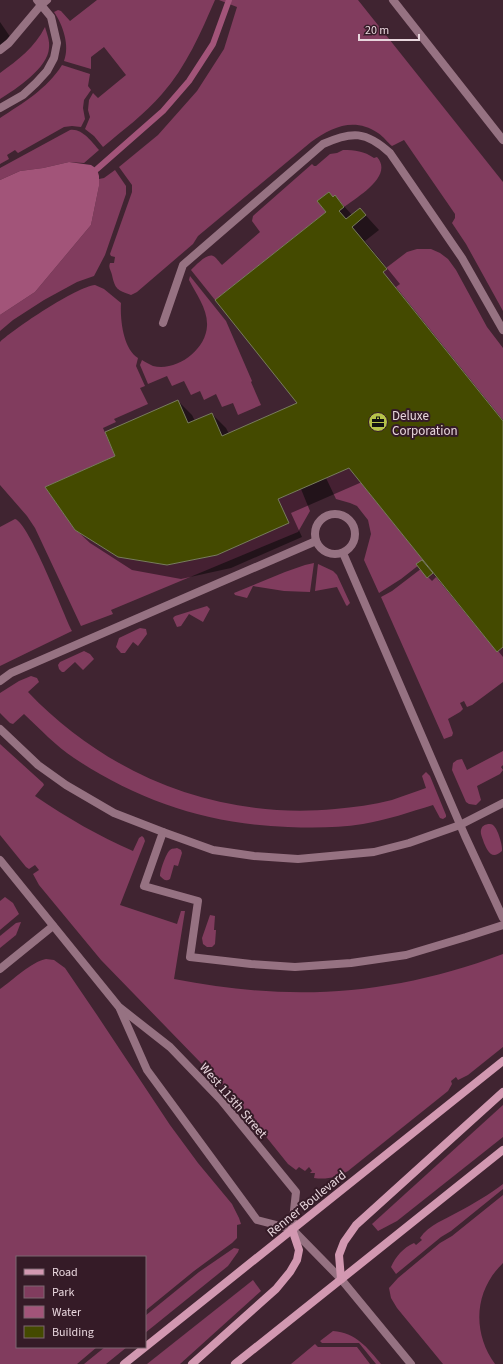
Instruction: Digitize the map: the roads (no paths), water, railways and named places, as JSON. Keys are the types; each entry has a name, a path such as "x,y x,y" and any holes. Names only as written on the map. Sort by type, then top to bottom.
{"main road":[{"name":"Renner Boulevard","path":"146,1346 503,1062"},
{"path":"341,1279 339,1255 344,1242 356,1225 503,1092"},
{"path":"234,1364 503,1150"},
{"path":"192,1364 276,1289 290,1272 297,1260 299,1250 292,1229"},
{"name":"Renner Boulevard","path":"124,1364 144,1348"}],"street":[{"path":"393,0 503,140"},
{"path":"0,50 9,43 42,2 51,18 57,43 54,58 47,70 36,83 23,95 0,108"},
{"path":"163,323 183,266 323,144 338,137 353,135 366,136 378,142 390,153 462,258 503,330"},
{"path":"340,514 347,517 355,528 355,542 351,548 343,553 333,555 327,553 316,541 315,531 317,525 327,516 340,514"},
{"path":"0,681 11,673 316,541"},
{"path":"343,553 460,824 503,918"},
{"path":"0,729 38,765 66,785 114,813 213,850 254,856 298,859 374,852 409,843 460,824 503,803"},
{"path":"163,832 144,886 198,900 190,957 251,964 295,966 351,963 406,955 478,934 503,925"},
{"name":"West 113th Street","path":"0,860 119,1007 170,1048 221,1100 296,1192 292,1229 257,1220 147,1070 119,1007"},
{"path":"0,969 54,926"},
{"path":"292,1229 341,1279 411,1364"}],"water":[{"path":"69,162 91,165 97,169 99,186 91,225 35,292 0,315 0,180 20,171 43,168"}],"waterway":[{"path":"97,169 163,111 189,81 213,44 229,0"}],"place":[{"name":"Deluxe Corporation","path":"378,422"}]}
